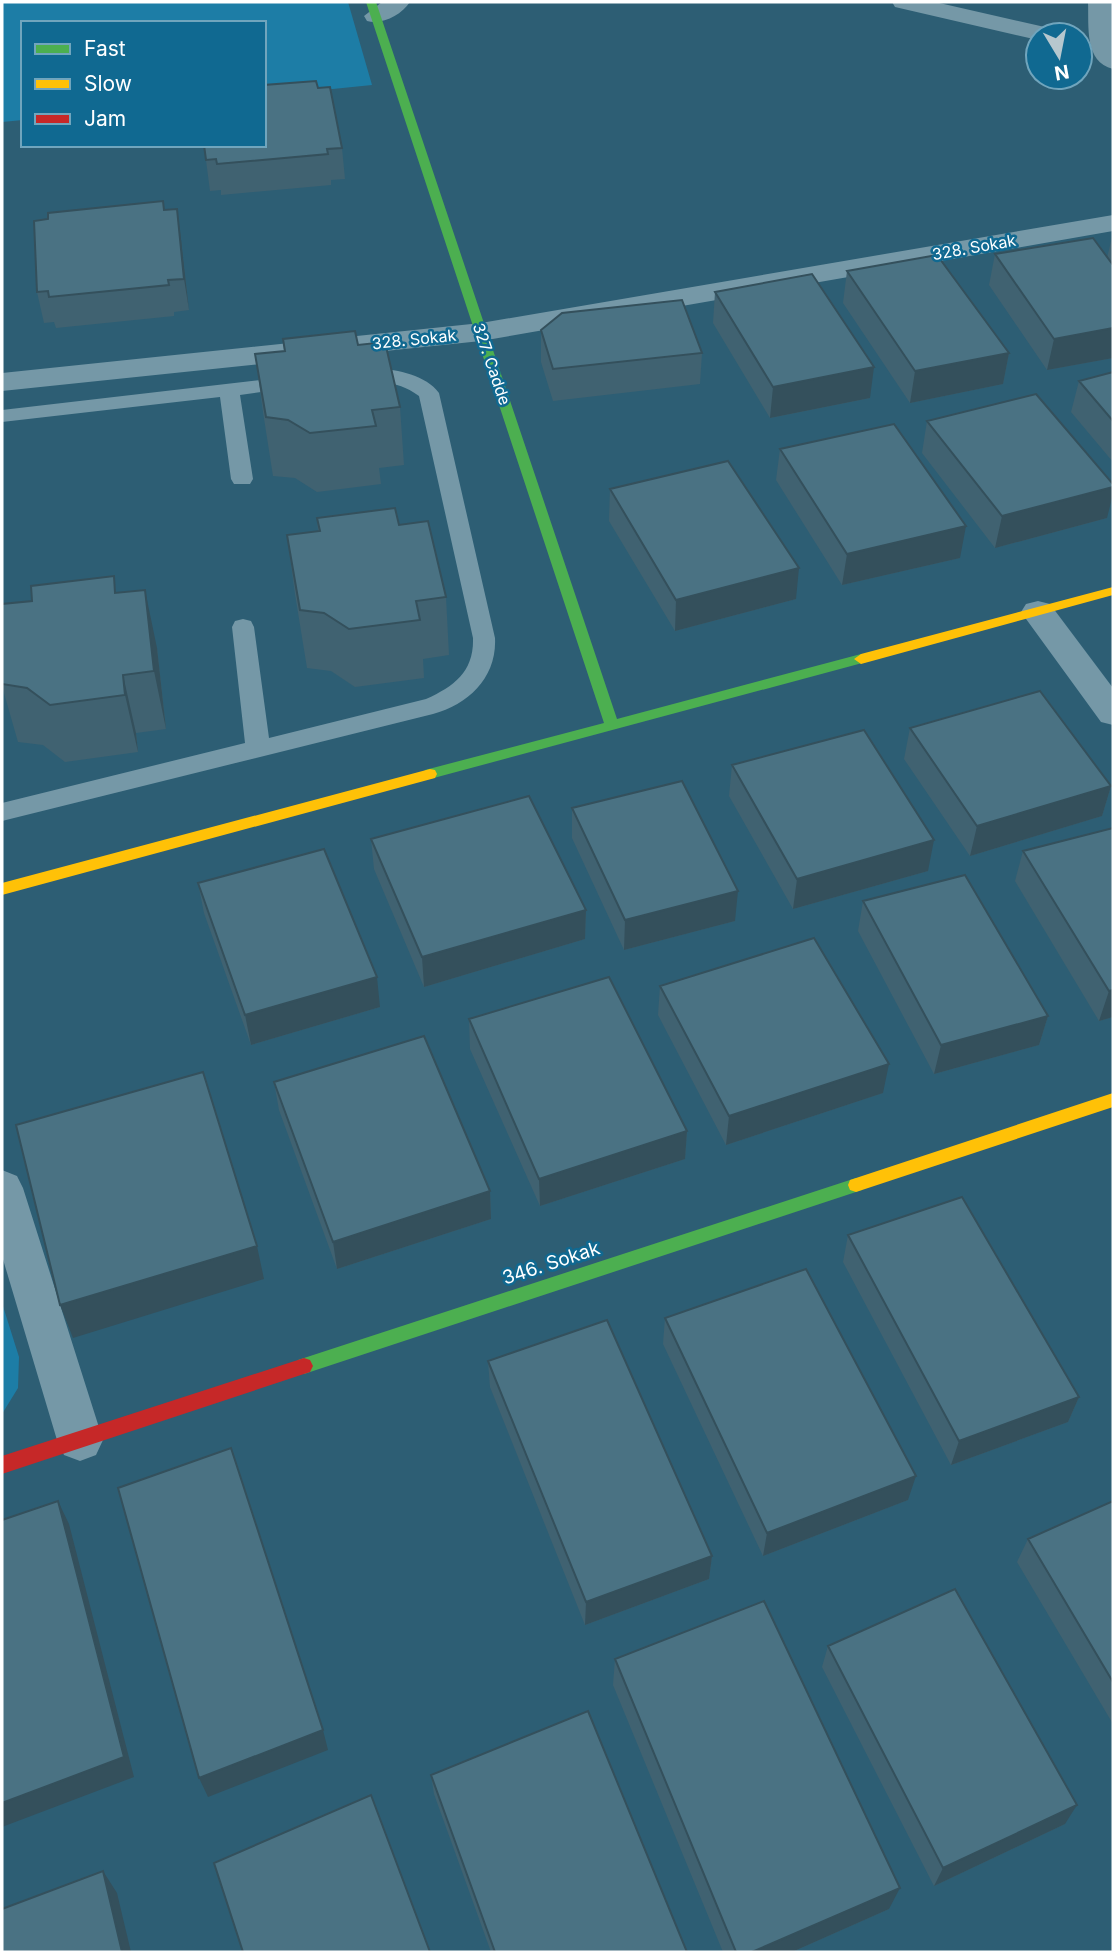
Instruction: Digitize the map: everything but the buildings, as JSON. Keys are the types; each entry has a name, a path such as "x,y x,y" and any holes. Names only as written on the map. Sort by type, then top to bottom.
{"street":[{"path":"374,9 398,2"},
{"path":"904,2 1024,29"},
{"path":"1098,50 1100,2"},
{"name":"327. Cadde","path":"374,9 612,726"},
{"name":"328. Sokak","path":"2,382 481,332 1113,223"},
{"path":"2,888 1113,591"},
{"path":"1038,612 1113,713"},
{"name":"346. Sokak","path":"2,1465 1113,1100"},
{"path":"2,1188 80,1440"}],"lane":[{"path":"2,812 433,706 451,698 477,675 486,650 429,393 420,385 394,375 337,377"},
{"path":"2,416 310,380"},
{"path":"229,390 242,479"},
{"path":"243,627 258,749"}],"shaded area":[{"path":"2,2 348,2 372,85 266,96 266,21 21,21 21,120 2,122"},
{"path":"2,1303 19,1357 18,1388 2,1414"}],"traffic: fast":[{"path":"371,2 612,726"},
{"path":"430,774 861,659"},
{"path":"304,1366 856,1185"}],"traffic: slow":[{"path":"861,659 1113,591"},
{"path":"2,889 430,774"},
{"path":"856,1185 1113,1100"}],"traffic: jam":[{"path":"2,1465 304,1366"}]}
